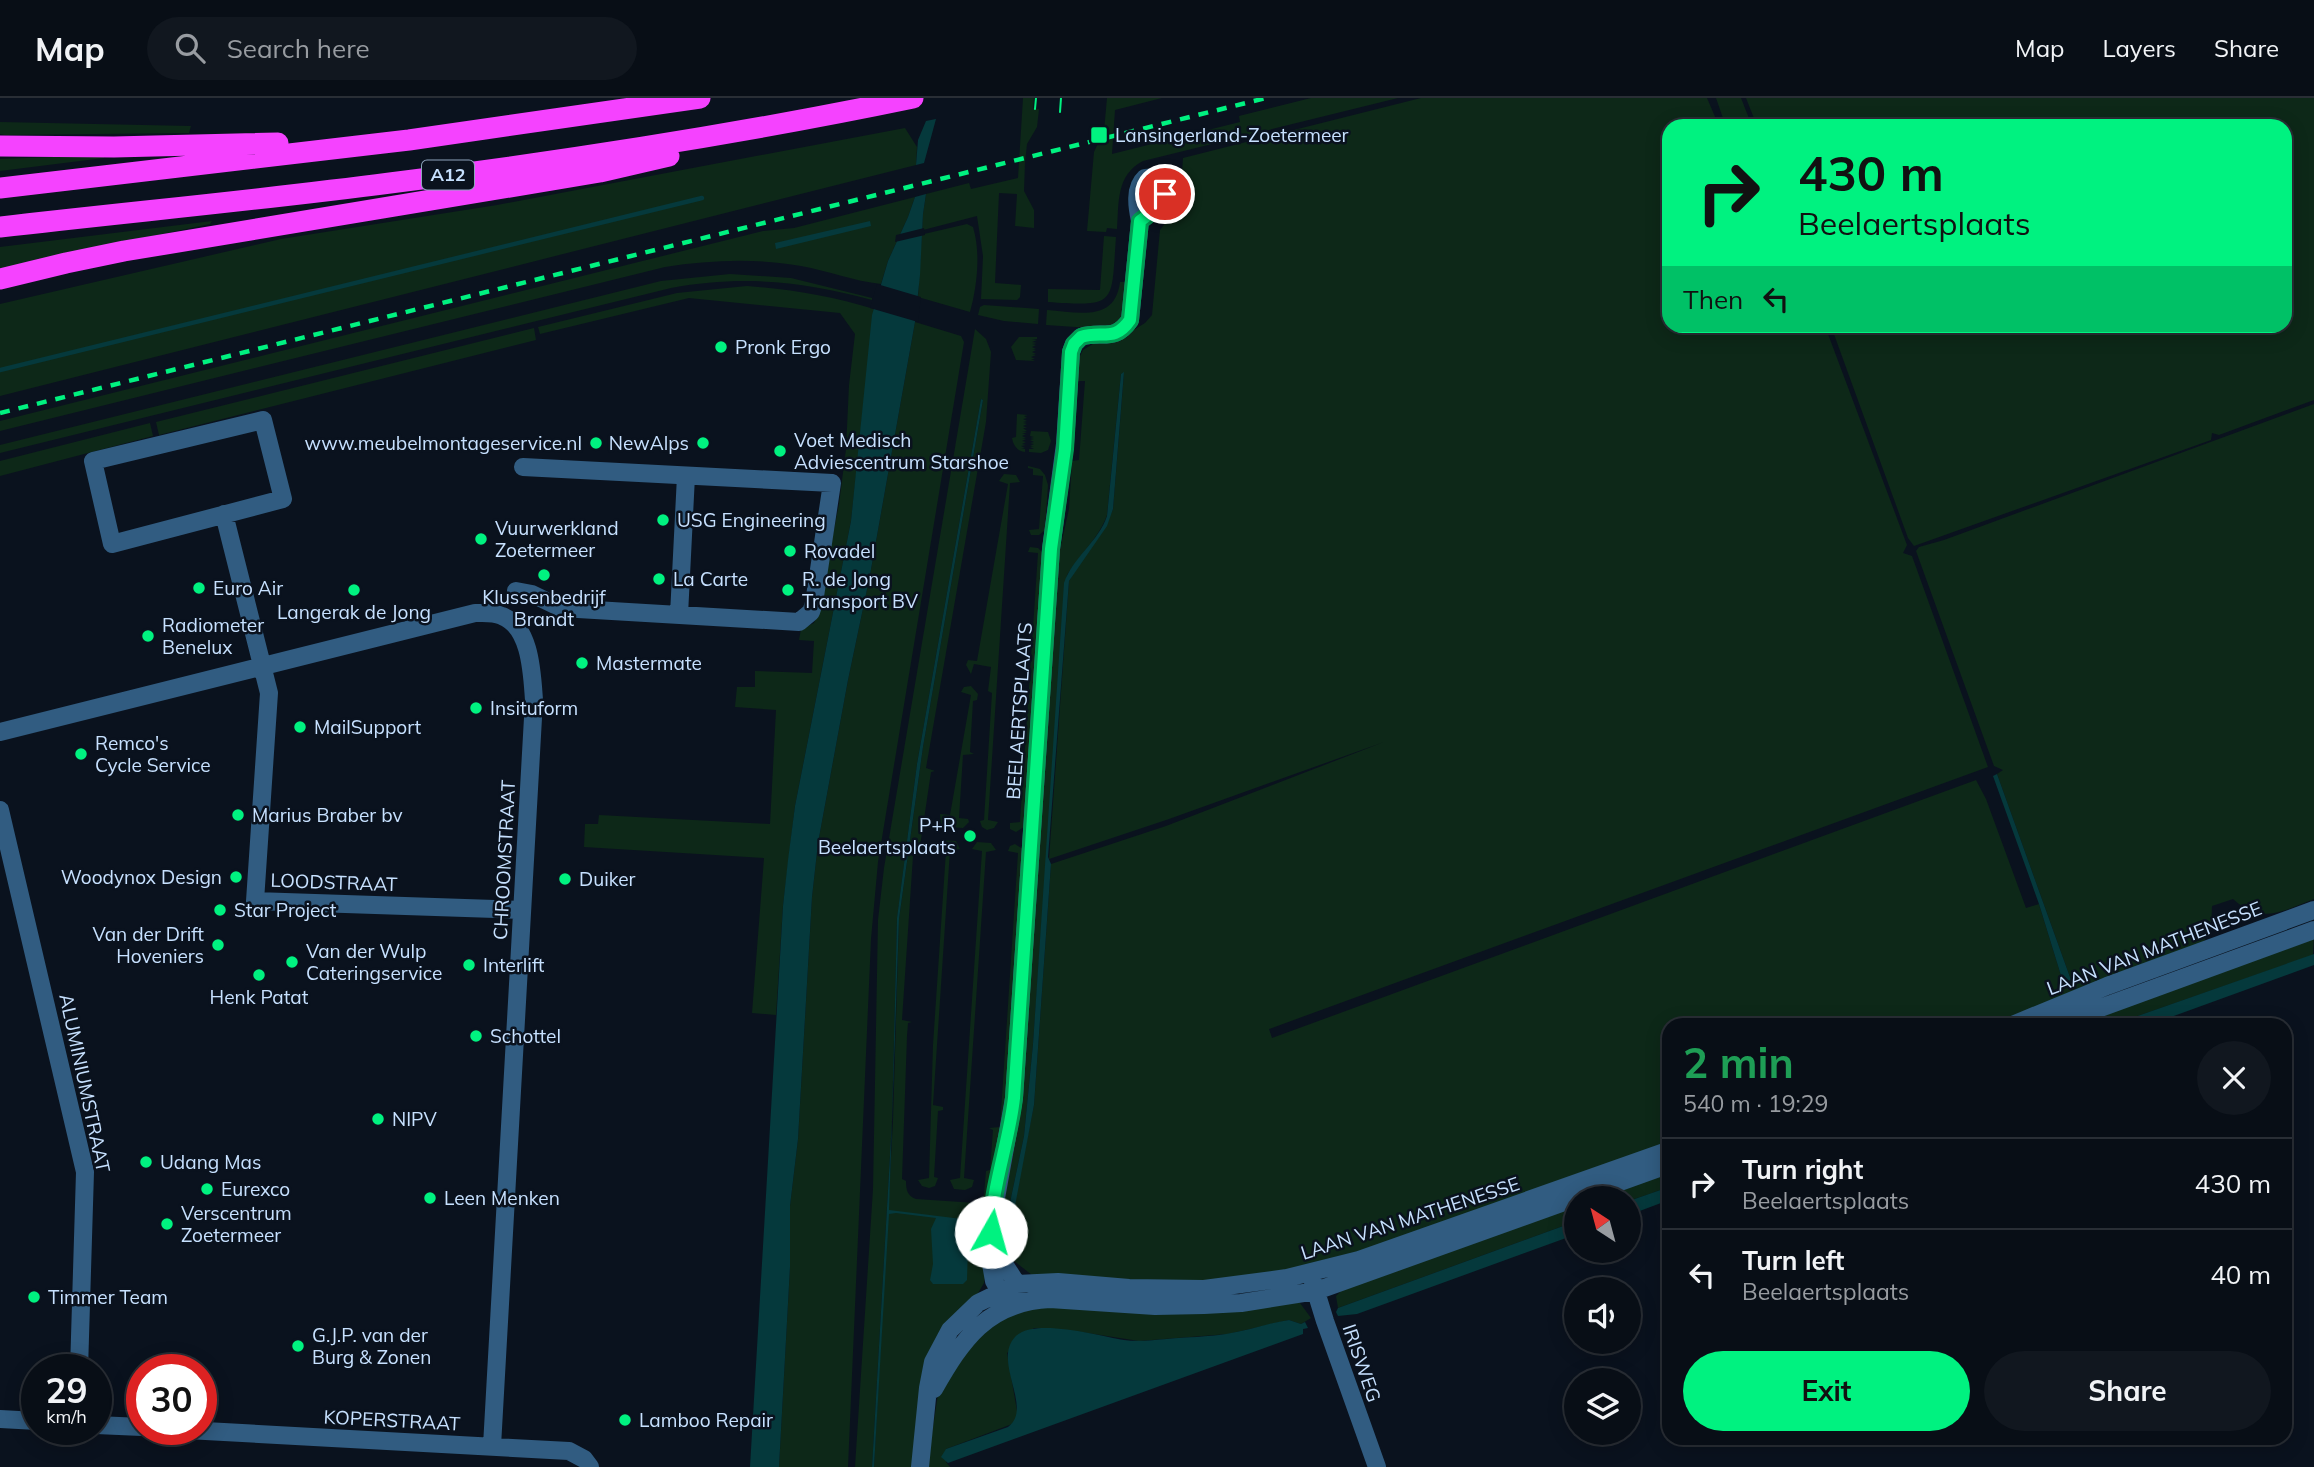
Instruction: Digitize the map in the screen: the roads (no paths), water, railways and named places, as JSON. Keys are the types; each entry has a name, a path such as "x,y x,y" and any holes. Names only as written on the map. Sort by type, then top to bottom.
{"highway":[{"name":"A12","path":"0,188 409,140 700,98"},
{"name":"A12","path":"0,227 256,199 507,167 678,141 903,100"},
{"name":"A12","path":"0,279 124,251 600,172 903,100"},
{"name":"A12","path":"0,146 114,147 409,140"}],"street":[{"name":"BEELAERTSPLAATS","path":"1000,1292 994,1281 990,1258 992,1214 1014,1098 1051,549 1065,449 1071,352 1081,337 1113,335 1122,330 1130,320 1140,221"},
{"path":"263,420 283,499 224,514 112,544 93,461 263,420"},
{"path":"516,591 531,594 561,608 799,622 806,618 814,603 832,483 523,467"},
{"path":"679,615 686,476"},
{"path":"224,514 263,666"},
{"name":"CHROOMSTRAAT","path":"0,732 475,612 504,616 515,625 529,656 534,700 492,1446"},
{"name":"LOODSTRAAT","path":"263,666 270,693 254,901 522,910"},
{"name":"ALUMINIUMSTRAAT","path":"0,810 7,865 85,1172 79,1354"},
{"name":"LAAN VAN MATHENESSE","path":"2029,1018 2107,986 2314,910"},
{"name":"LAAN VAN MATHENESSE","path":"2073,1018 2314,930"},
{"name":"LAAN VAN MATHENESSE","path":"920,1467 933,1363 950,1329 978,1303 1017,1284 1058,1282 1129,1288 1204,1289 1266,1282 1311,1273 1359,1260 1662,1153"},
{"name":"LAAN VAN MATHENESSE","path":"929,1398 962,1343 996,1313 1017,1304 1050,1299 1155,1306 1205,1305 1241,1303 1316,1291 1662,1167"},
{"path":"992,1245 1017,1284 1017,1304"},
{"name":"IRISWEG","path":"1311,1273 1377,1467"},
{"path":"1000,1292 1017,1304"},
{"path":"0,1419 21,1420"},
{"name":"KOPERSTRAAT","path":"217,1432 569,1451 584,1459 590,1467"}],"waterway":[{"path":"0,370 702,198"}],"tram line":[{"path":"1035,109 1036,98"},
{"path":"1060,112 1061,98"}],"railway":[{"path":"0,413 1266,98"}],"place":[{"name":"Lansingerland-Zoetermeer","path":"1099,135"},
{"name":"Pronk Ergo","path":"721,347"},
{"name":"www.meubelmontageservice.nl","path":"596,443"},
{"name":"NewAlps","path":"703,443"},
{"name":"Voet Medisch Adviescentrum Starshoe","path":"780,451"},
{"name":"USG Engineering","path":"663,520"},
{"name":"Vuurwerkland Zoetermeer","path":"481,539"},
{"name":"Rovadel","path":"790,551"},
{"name":"Klussenbedrijf Brandt","path":"544,575"},
{"name":"La Carte","path":"659,579"},
{"name":"Euro Air","path":"199,588"},
{"name":"Langerak de Jong","path":"354,590"},
{"name":"R. de Jong Transport BV","path":"788,590"},
{"name":"Radiometer Benelux","path":"148,636"},
{"name":"Mastermate","path":"582,663"},
{"name":"Insituform","path":"476,708"},
{"name":"MailSupport","path":"300,727"},
{"name":"Remco's Cycle Service","path":"81,754"},
{"name":"Marius Braber bv","path":"238,815"},
{"name":"P+R Beelaertsplaats","path":"970,836"},
{"name":"Woodynox Design","path":"236,877"},
{"name":"Duiker","path":"565,879"},
{"name":"Star Project","path":"220,910"},
{"name":"Van der Drift Hoveniers","path":"218,945"},
{"name":"Van der Wulp Cateringservice","path":"292,962"},
{"name":"Interlift","path":"469,965"},
{"name":"Henk Patat","path":"259,975"},
{"name":"Schottel","path":"476,1036"},
{"name":"NIPV","path":"378,1119"},
{"name":"Udang Mas","path":"146,1162"},
{"name":"Eurexco","path":"207,1189"},
{"name":"Leen Menken","path":"430,1198"},
{"name":"Verscentrum Zoetermeer","path":"167,1224"},
{"name":"Timmer Team","path":"34,1297"},
{"name":"G.J.P. van der Burg & Zonen","path":"298,1346"},
{"name":"Lamboo Repair","path":"625,1420"}]}
